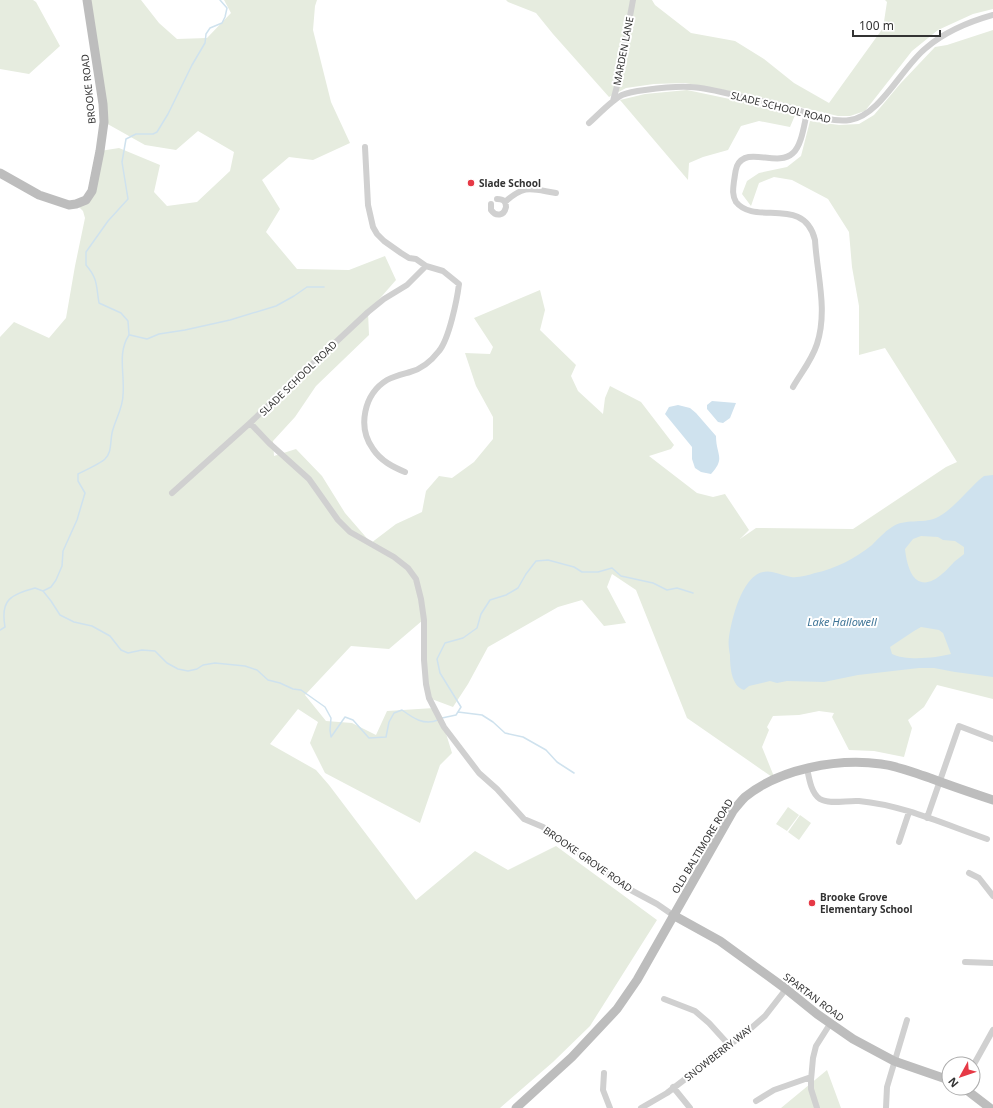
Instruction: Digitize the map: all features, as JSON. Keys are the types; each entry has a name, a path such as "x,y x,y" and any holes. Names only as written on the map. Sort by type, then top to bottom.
{"street":[{"name":"BROOKE ROAD","path":"0,173 40,195 69,205 86,200 92,191 104,122 103,104 87,0"},
{"name":"MARDEN LANE","path":"613,101 633,0"},
{"name":"SLADE SCHOOL ROAD","path":"590,123 620,96 628,93 665,87 690,87 712,90 755,99 833,120 849,120 858,118 876,107 909,64 931,44 951,30 964,24 993,15"},
{"path":"793,387 812,356 817,345 820,332 822,305 816,240 813,231 798,217 753,211 745,208 737,202 733,193 733,188 737,166 743,159 757,156 777,159 793,153 799,144 807,113"},
{"path":"365,147 368,205 373,227 377,234 394,249 409,258 416,259 426,266 444,271 459,284 458,296 445,342 438,352 421,368 397,376 383,383 370,399 364,413 364,424 367,438 373,449 386,463 405,472"},
{"path":"505,202 522,189 556,193"},
{"path":"497,199 505,202"},
{"path":"491,204 490,208 492,212 499,215 506,210 505,202"},
{"name":"SLADE SCHOOL ROAD","path":"172,493 250,423 368,312 384,299 407,285 426,266"},
{"name":"BROOKE GROVE ROAD","path":"250,423 269,443 309,479 338,520 350,532 394,557 408,568 416,579 421,598 424,620 424,660 429,698 441,722 479,773 497,789 524,819 543,827 627,888 673,915"},
{"path":"927,818 959,726 993,739"},
{"name":"OLD BALTIMORE ROAD","path":"516,1108 572,1057 617,1009 637,980 733,810 744,798 758,787 778,778 808,768 847,763 881,764 900,768 993,800"},
{"path":"808,768 813,789 819,799 826,801 858,801 873,803 909,812 987,839"},
{"path":"899,842 909,812"},
{"path":"969,873 979,878 993,896"},
{"name":"SPARTAN ROAD","path":"673,915 720,941 786,989 830,1024 859,1043 894,1061 941,1077"},
{"path":"965,962 993,962"},
{"name":"SNOWBERRY WAY","path":"641,1108 667,1093 729,1045 764,1016 786,989"},
{"path":"664,999 695,1011 709,1023 729,1045"},
{"path":"886,1108 887,1086 907,1020"},
{"path":"817,1108 811,1089 811,1077 816,1046 830,1024"},
{"path":"979,1056 993,1030"},
{"path":"604,1073 603,1090 610,1108"},
{"path":"756,1101 774,1090 811,1077"},
{"path":"673,1087 690,1108"},
{"path":"974,1096 990,1108"}],"shaded area":[{"path":"0,0 33,0 36,2 60,46 29,74 0,69"},
{"path":"87,0 141,0 159,23 177,39 207,38 231,13 224,0 317,0 313,30 331,102 350,143 313,160 289,157 262,180 280,209 266,232 297,269 349,270 385,256 396,280 368,312 369,335 316,386 295,417 273,441 274,456 296,449 322,476 345,513 371,543 396,524 422,512 426,491 439,476 452,478 474,462 493,439 493,417 476,386 465,353 490,354 493,347 474,318 540,290 545,310 540,330 576,365 571,376 578,391 603,414 605,398 610,386 641,402 674,445 671,449 649,456 697,493 713,497 725,494 749,530 740,539 756,528 853,529 946,467 957,462 885,348 859,355 859,306 852,267 849,232 828,199 792,180 774,177 759,183 751,206 742,194 747,181 759,173 787,167 801,156 810,121 839,125 859,124 874,115 900,84 935,47 947,45 993,30 993,699 937,685 924,707 908,720 912,728 904,757 874,751 849,750 832,717 834,713 819,711 799,715 773,716 767,727 769,730 762,747 775,779 687,718 636,590 612,574 607,587 626,623 604,626 582,600 558,607 488,647 468,684 453,707 429,698 423,620 389,649 351,646 305,695 326,721 352,723 376,735 387,711 434,708 444,727 452,753 440,765 420,823 325,773 310,743 318,722 298,709 270,744 316,770 416,900 475,851 508,870 556,846 657,920 590,1026 553,1062 500,1108 0,1108 0,337 14,322 49,338 66,318 85,218 83,211 76,204 86,200 100,151 119,148 160,165 154,192 167,206 197,202 230,171 234,152 198,131 176,150 145,145 104,122"},
{"path":"506,0 652,0 655,5 691,33 735,41 764,59 794,83 829,103 883,28 887,2 885,0 993,0 993,9 973,14 938,30 912,51 865,111 850,116 838,116 740,93 685,83 654,84 626,88 609,97 536,13"},
{"path":"687,90 796,113 790,127 759,121 741,126 728,150 703,157 689,163 688,180 620,100 645,94"},
{"path":"788,807 799,815 787,831 776,824"},
{"path":"800,815 811,823 799,840 788,832"},
{"path":"827,1070 841,1108 781,1108"}],"water":[{"path":"712,401 736,403 730,418 723,423 718,422 707,409 707,405"},
{"path":"678,405 690,408 716,436 719,460 716,469 711,474 701,472 695,468 692,459 692,447 665,414 669,407"},
{"name":"Lake Hallowell","path":"993,475 993,677 934,668 919,668 858,675 824,682 787,681 777,683 770,681 749,686 744,690 736,684 730,665 730,629 741,594 750,580 756,575 765,572 774,572 791,577 797,577 838,566 866,550 886,531 897,524 931,520 941,515 984,476","holes":["921,536 938,537 943,540 955,541 964,547 964,554 946,571 929,582 918,581 913,576 905,549 913,539","921,627 939,630 943,633 951,654 929,658 905,658 892,654 890,647"]}],"waterway":[{"path":"43,591 51,587 56,580 62,566 63,551 77,520 85,493 78,481 78,474 100,463 107,456 110,450 112,433 123,400 122,356 125,342 129,335 128,321 121,313 99,303 95,278 86,265 86,252 108,221 128,199 122,162 126,139 136,134 153,134 157,132 205,43 206,34 210,28 222,23 225,17 227,8 220,0"},
{"path":"130,335 147,339 159,334 230,320 276,306 307,287 324,287"},
{"path":"442,718 456,715 461,707 440,673 437,659 445,643 463,638 477,628 481,614 490,600 506,595 518,588 536,561 548,560 574,567 582,572 598,572 612,568 621,576 653,583 667,590 677,588 693,593"},
{"path":"0,630 5,627 4,610 9,600 19,593 35,588 43,591 60,615 74,622 92,626 110,636 121,650 128,653 142,650 155,651 167,663 178,669 188,671 197,669 203,665 215,663 245,666 257,670 268,680 280,683 293,689 301,690 325,707 331,718 331,737 345,717 353,720 369,738 386,737 389,722 394,713 402,710 423,722 433,722 438,720"},
{"path":"458,712 482,715 493,722 505,733 523,737 546,750 557,762 574,773"}],"place":[{"name":"Slade School","path":"471,183"},
{"name":"Brooke Grove Elementary School","path":"812,903"}]}
